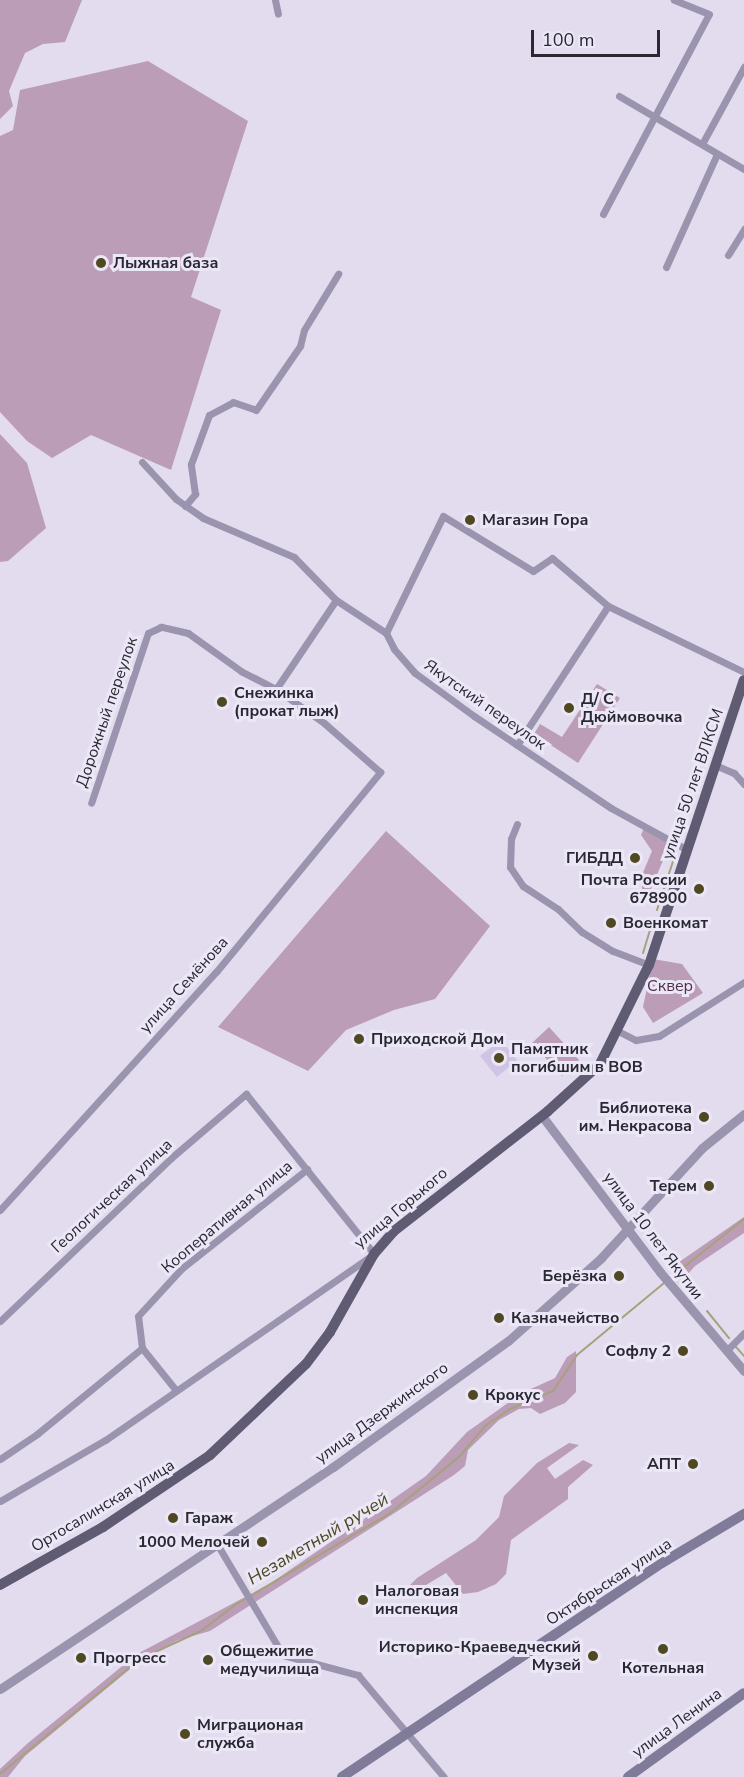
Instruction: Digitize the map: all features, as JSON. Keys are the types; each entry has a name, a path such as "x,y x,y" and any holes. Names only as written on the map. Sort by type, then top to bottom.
{"main road":[{"name":"улица 50 лет ВЛКСМ","path":"618,1031 650,965 686,849 744,681"},
{"name":"улица Горького","path":"374,1254 394,1231 542,1116 600,1064 618,1031"},
{"name":"Ортосалинская улица","path":"0,1585 103,1527 210,1455 306,1364 330,1332 374,1254"},
{"name":"Октябрьская улица","path":"342,1777 662,1563 744,1514"},
{"name":"улица Ленина","path":"628,1777 744,1693"}],"street":[{"path":"275,0 278,14"},
{"path":"603,214 709,14 675,0"},
{"path":"702,144 744,67"},
{"path":"619,96 744,169"},
{"path":"666,267 717,154"},
{"path":"728,255 744,229"},
{"path":"185,506 195,494 191,464 209,415 233,402 256,410 300,345 304,330 338,274"},
{"name":"Якутский переулок","path":"142,462 185,506 203,518 287,553 336,600 386,633 394,649 415,673 611,808 686,849"},
{"path":"386,633 443,516 533,571 552,558 608,606 744,672"},
{"path":"276,689 336,600"},
{"path":"517,745 608,606"},
{"name":"Дорожный переулок","path":"91,803 148,633 161,627 188,633 241,671 276,689 324,723 380,772"},
{"path":"715,765 734,773 744,784"},
{"name":"улица Семёнова","path":"0,1210 216,972 380,772"},
{"path":"518,824 511,839 510,867 523,886 558,909 582,932 613,951 650,965"},
{"path":"618,1031 636,1040 659,1036 744,982"},
{"name":"Геологическая улица","path":"0,1321 171,1158 246,1094 307,1169"},
{"name":"улица Дзержинского","path":"0,1689 217,1544 508,1341 549,1309 629,1228 702,1148 744,1114"},
{"name":"улица 10 лет Якутии","path":"542,1116 629,1228 660,1272 744,1371"},
{"path":"307,1169 374,1254"},
{"name":"Кооперативная улица","path":"142,1348 138,1316 181,1269 307,1169"},
{"name":"улица Горького","path":"0,1501 105,1440 175,1389 246,1345 374,1254"},
{"path":"727,1350 744,1333"},
{"path":"0,1459 37,1434 142,1348 175,1389"},
{"path":"217,1544 283,1655 358,1675 406,1735 444,1777"}],"green space":[{"path":"0,0 82,0 65,42 43,44 25,53 9,91 13,106 0,119"},
{"name":"Лыжная база","path":"148,61 248,121 191,297 221,310 171,470 91,435 52,458 27,441 0,412 0,136 13,130 20,90"},
{"path":"0,434 27,463 46,528 8,561 0,562"},
{"path":"597,684 620,698 578,763 534,734 540,724 562,737"},
{"path":"644,828 670,844 648,896 642,891 642,875 652,851 641,835"},
{"path":"386,831 490,926 435,999 394,1010 346,1030 308,1071 218,1027"},
{"name":"Сквер","path":"653,959 682,964 703,993 653,1023 643,1007"},
{"path":"549,1027 579,1060 562,1076 532,1043"},
{"path":"744,1217 744,1233 695,1266 679,1284 669,1269"},
{"path":"576,1351 576,1392 565,1403 540,1414 531,1408 519,1409 499,1420 468,1450 465,1466 454,1475 210,1631 178,1640 141,1660 25,1756 8,1777 0,1777 0,1769 28,1743 137,1654 268,1585 386,1504 426,1476 467,1432 522,1393 555,1378 567,1357"},
{"path":"569,1443 579,1445 547,1468 555,1479 583,1460 593,1465 568,1487 568,1499 511,1540 506,1574 496,1584 478,1592 463,1594 446,1573 406,1597 406,1589 417,1578 476,1540 499,1517 504,1496 537,1463"}],"shaded area":[{"path":"501,1040 517,1060 497,1077 480,1056"}],"waterway":[{"path":"657,910 677,849"},
{"path":"643,953 653,921"},
{"name":"Незаметный ручей","path":"669,1279 744,1219"},
{"path":"674,1274 696,1299"},
{"name":"Незаметный ручей","path":"0,1774 140,1659 201,1631 235,1605 389,1514 459,1457 485,1426 510,1409 553,1391 577,1355 664,1283"},
{"path":"707,1311 729,1338"},
{"path":"736,1347 744,1356"}],"place":[{"name":"Лыжная база","path":"101,263"},
{"name":"Магазин Гора","path":"470,520"},
{"name":"Снежинка (прокат лыж)","path":"222,702"},
{"name":"Д/ С Дюймовочка","path":"569,708"},
{"name":"ГИБДД","path":"635,858"},
{"name":"Почта России 678900","path":"699,889"},
{"name":"Военкомат","path":"611,923"},
{"name":"Приходской Дом","path":"359,1039"},
{"name":"Памятник погибшим в ВОВ","path":"499,1058"},
{"name":"Библиотека им. Некрасова","path":"704,1117"},
{"name":"Терем","path":"709,1186"},
{"name":"Берёзка","path":"619,1276"},
{"name":"Казначейство","path":"499,1318"},
{"name":"Софлу 2","path":"683,1351"},
{"name":"Крокус","path":"473,1395"},
{"name":"АПТ","path":"693,1464"},
{"name":"Гараж","path":"173,1518"},
{"name":"1000 Мелочей","path":"262,1542"},
{"name":"Налоговая инспекция","path":"363,1600"},
{"name":"Котельная","path":"663,1649"},
{"name":"Историко-Краеведческий Музей","path":"593,1656"},
{"name":"Прогресс","path":"81,1658"},
{"name":"Общежитие медучилища","path":"208,1660"},
{"name":"Миграционая служба","path":"185,1734"}]}
